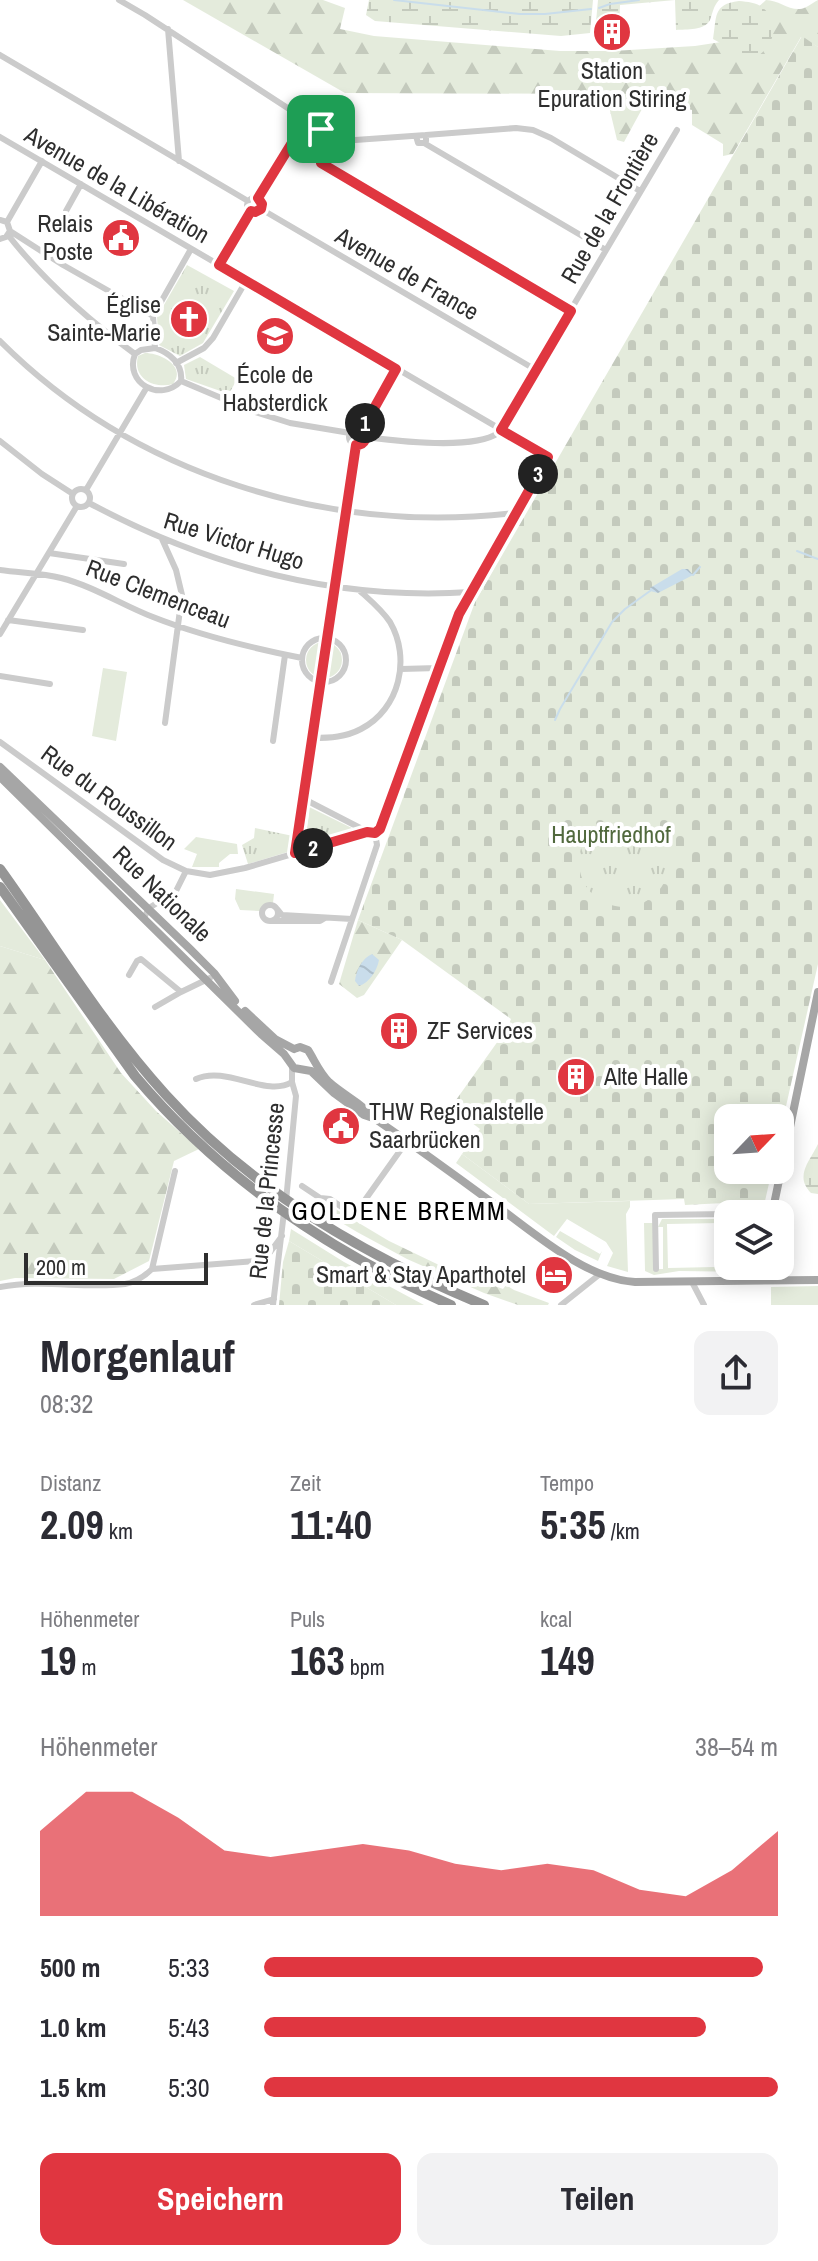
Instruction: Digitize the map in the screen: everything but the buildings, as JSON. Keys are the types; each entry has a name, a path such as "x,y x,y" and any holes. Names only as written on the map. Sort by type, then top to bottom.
{"highway":[{"path":"0,869 94,1004 154,1081 286,1214 384,1273 451,1305"},
{"path":"0,887 115,1050 149,1093 200,1146 269,1194 288,1201 390,1262 484,1305"}],"main road":[{"name":"Rue Nationale","path":"0,767 152,911 267,1032 283,1045 294,1049 306,1048 312,1057"},
{"name":"Rue Nationale","path":"0,777 265,1038 296,1066 364,1115 374,1118"},
{"path":"775,1200 818,992"},
{"path":"294,1049 296,1066 310,1065 312,1057"},
{"path":"312,1057 325,1078 368,1110 374,1118 548,1242 600,1274 629,1282 774,1280"},
{"path":"794,1280 818,1280"}],"street":[{"path":"119,0 335,138 347,142 516,128 533,130 640,191"},
{"path":"168,29 179,161"},
{"path":"0,55 248,201"},
{"path":"258,198 306,120"},
{"name":"Rue de la Frontière","path":"501,430 677,130"},
{"path":"424,143 426,135"},
{"path":"416,136 418,143 424,143 606,250"},
{"name":"Avenue de la Libération","path":"0,137 548,457 515,513"},
{"path":"321,163 335,138"},
{"path":"290,146 571,311"},
{"path":"42,161 3,221 26,258 68,302 135,354"},
{"path":"81,184 66,216 85,229"},
{"path":"258,198 261,209 255,212 247,208 248,201 258,198"},
{"name":"Avenue de France","path":"261,209 536,370"},
{"path":"219,265 251,211"},
{"path":"0,239 9,233"},
{"path":"9,233 153,316"},
{"path":"155,348 153,316 191,249"},
{"path":"176,363 204,348 213,338 246,281"},
{"path":"0,341 73,403 120,433 223,482 297,503 346,512 446,518 515,513"},
{"path":"155,348 168,354 182,373 181,381 170,390 152,390 138,380 133,370 135,354 155,348"},
{"path":"350,433 350,441 356,445 364,443 364,434 396,369"},
{"path":"181,381 252,411 290,423 350,433 355,429 364,434 423,442 466,442 486,440 501,430"},
{"path":"86,490 147,387"},
{"path":"0,441 73,494"},
{"path":"295,853 356,445"},
{"path":"77,489 86,490 90,496 89,503 85,507 77,506 73,502 73,494 77,489"},
{"name":"Rue Victor Hugo","path":"89,503 162,539 259,572 360,590 413,595 471,592"},
{"path":"0,634 77,506"},
{"path":"369,833 380,829 456,621 515,513"},
{"path":"162,539 180,584 182,606 165,723"},
{"path":"49,553 124,564"},
{"name":"Rue Clemenceau","path":"0,570 77,582 153,617 223,640 302,658"},
{"path":"313,738 345,735 363,728 389,704 395,692 401,669 400,650 389,620 360,590"},
{"path":"8,620 83,630"},
{"path":"328,638 340,644 346,663 340,675 321,681 309,676 302,658 310,642 328,638"},
{"path":"273,741 285,655"},
{"path":"401,669 438,668"},
{"path":"0,676 50,684"},
{"name":"Rue du Roussillon","path":"0,742 163,860 186,871 210,875 224,873 369,833"},
{"path":"304,799 369,833 376,839 377,845 331,982"},
{"path":"144,918 176,891 186,871"},
{"path":"325,918 320,921 273,921 264,919 263,910 271,905 282,915 352,919"},
{"path":"273,921 278,910"},
{"path":"129,975 141,959 181,992"},
{"path":"155,1007 206,979 218,979"},
{"name":"Rue de la Princesse","path":"274,1302 296,1096 292,1082 296,1066"},
{"path":"196,1079 222,1075 277,1087 292,1082"},
{"path":"302,1186 317,1197 330,1199 355,1214 407,1141"},
{"path":"0,1287 25,1283 126,1284 144,1276 152,1269 175,1171"},
{"path":"656,1269 655,1215 714,1214"},
{"path":"152,1269 256,1261 268,1255 282,1236"},
{"path":"561,1305 600,1274"},
{"path":"692,1282 704,1305"},
{"path":"254,1305 274,1302"}],"green space":[{"path":"183,0 323,0 345,8 340,29 374,36 560,51 613,51 721,42 766,0 800,9 818,0 818,47 801,37 733,154 723,156 723,144 692,125 692,110 648,98 624,142 617,140 606,94 345,93"},
{"path":"369,0 593,0 590,33 561,36 375,21 366,15"},
{"path":"598,0 675,0 620,5 619,29 595,33"},
{"path":"675,0 719,0 707,24 695,29 676,30"},
{"path":"739,1 760,6 769,14 774,27 771,41 756,57 742,55 713,39 717,13 724,5"},
{"name":"Hauptfriedhof","path":"802,36 818,47 818,964 787,1104 714,1104 714,1184 769,1184 765,1200 714,1200 714,1204 685,1205 684,1199 529,1204 462,1154 480,1129 451,1107 511,1019 402,940 358,920 475,602"},
{"path":"307,126 329,140 319,158 296,144"},
{"path":"187,265 234,291 203,343 180,356 159,345 157,317"},
{"path":"145,353 158,355 174,366 177,372 173,384 159,385 142,376 138,371 138,356"},
{"path":"200,357 237,379 229,394 186,379 184,365"},
{"path":"324,642 337,647 342,660 337,673 324,678 311,673 306,660 311,647"},
{"path":"103,668 127,672 116,741 92,736"},
{"path":"305,805 358,831 299,848 301,835 306,835 309,814 304,812"},
{"path":"624,817 641,821 656,830 665,845 669,862 665,879 656,894 641,903 624,907 607,903 592,894 583,879 579,862 583,845 592,830 607,821"},
{"path":"255,828 293,836 291,851 248,864 242,845 254,838"},
{"path":"196,837 237,844 238,854 230,854 219,863 219,867 192,867 197,854 184,849"},
{"path":"236,889 274,894 273,903 263,905 260,911 240,910 235,899"},
{"path":"0,900 45,960 0,946"},
{"path":"358,920 402,940 364,995 357,998 339,984"},
{"path":"0,946 45,960 121,1073 156,1111 199,1149 174,1161 149,1261 114,1279 15,1278 0,1281"},
{"path":"818,1144 818,1194 811,1193 806,1187 804,1175"},
{"path":"462,1154 529,1204 630,1201 626,1214 628,1272 607,1266 613,1253 606,1242 567,1219 554,1236 456,1163"},
{"path":"327,1204 389,1241 439,1265 503,1289 506,1285 549,1303 518,1305 407,1259 322,1211"},
{"path":"662,1219 714,1219 714,1223 667,1224 668,1268 714,1267 714,1271 679,1271 654,1275 645,1271 644,1223 655,1223 656,1269 663,1269 663,1227 658,1227"},
{"path":"291,1229 424,1305 396,1305 289,1241"},
{"path":"560,1231 600,1254 602,1251 598,1261 556,1237"},
{"path":"289,1241 396,1305 279,1305 283,1262"},
{"path":"818,1286 818,1305 771,1305 771,1287"}],"water":[{"path":"682,569 688,569 693,575 658,593 650,591 650,588"},
{"path":"372,954 379,960 376,968 369,979 359,986 355,981 358,969"}],"waterway":[{"path":"394,0 520,14 591,9"},
{"path":"599,8 639,0"},
{"path":"797,551 818,559"},
{"path":"693,575 700,567"},
{"path":"555,720 612,622 650,591"}],"place":[{"name":"Station Epuration Stiring","path":"612,32"},
{"name":"Relais Poste","path":"121,238"},
{"name":"Église Sainte-Marie","path":"189,319"},
{"name":"École de Habsterdick","path":"275,336"},
{"name":"ZF Services","path":"399,1031"},
{"name":"Alte Halle","path":"576,1077"},
{"name":"THW Regionalstelle Saarbrücken","path":"341,1126"},
{"name":"Smart & Stay Aparthotel","path":"554,1275"}],"district":[{"name":"GOLDENE BREMM","path":"399,1211"}],"route":[{"path":"306,120 321,129 335,138 321,163 571,311 501,430 548,457 459,614 380,829 372,834 367,832 295,853 356,445 364,443 362,430 396,369 219,265 251,211 261,209 258,198 306,120"}]}
